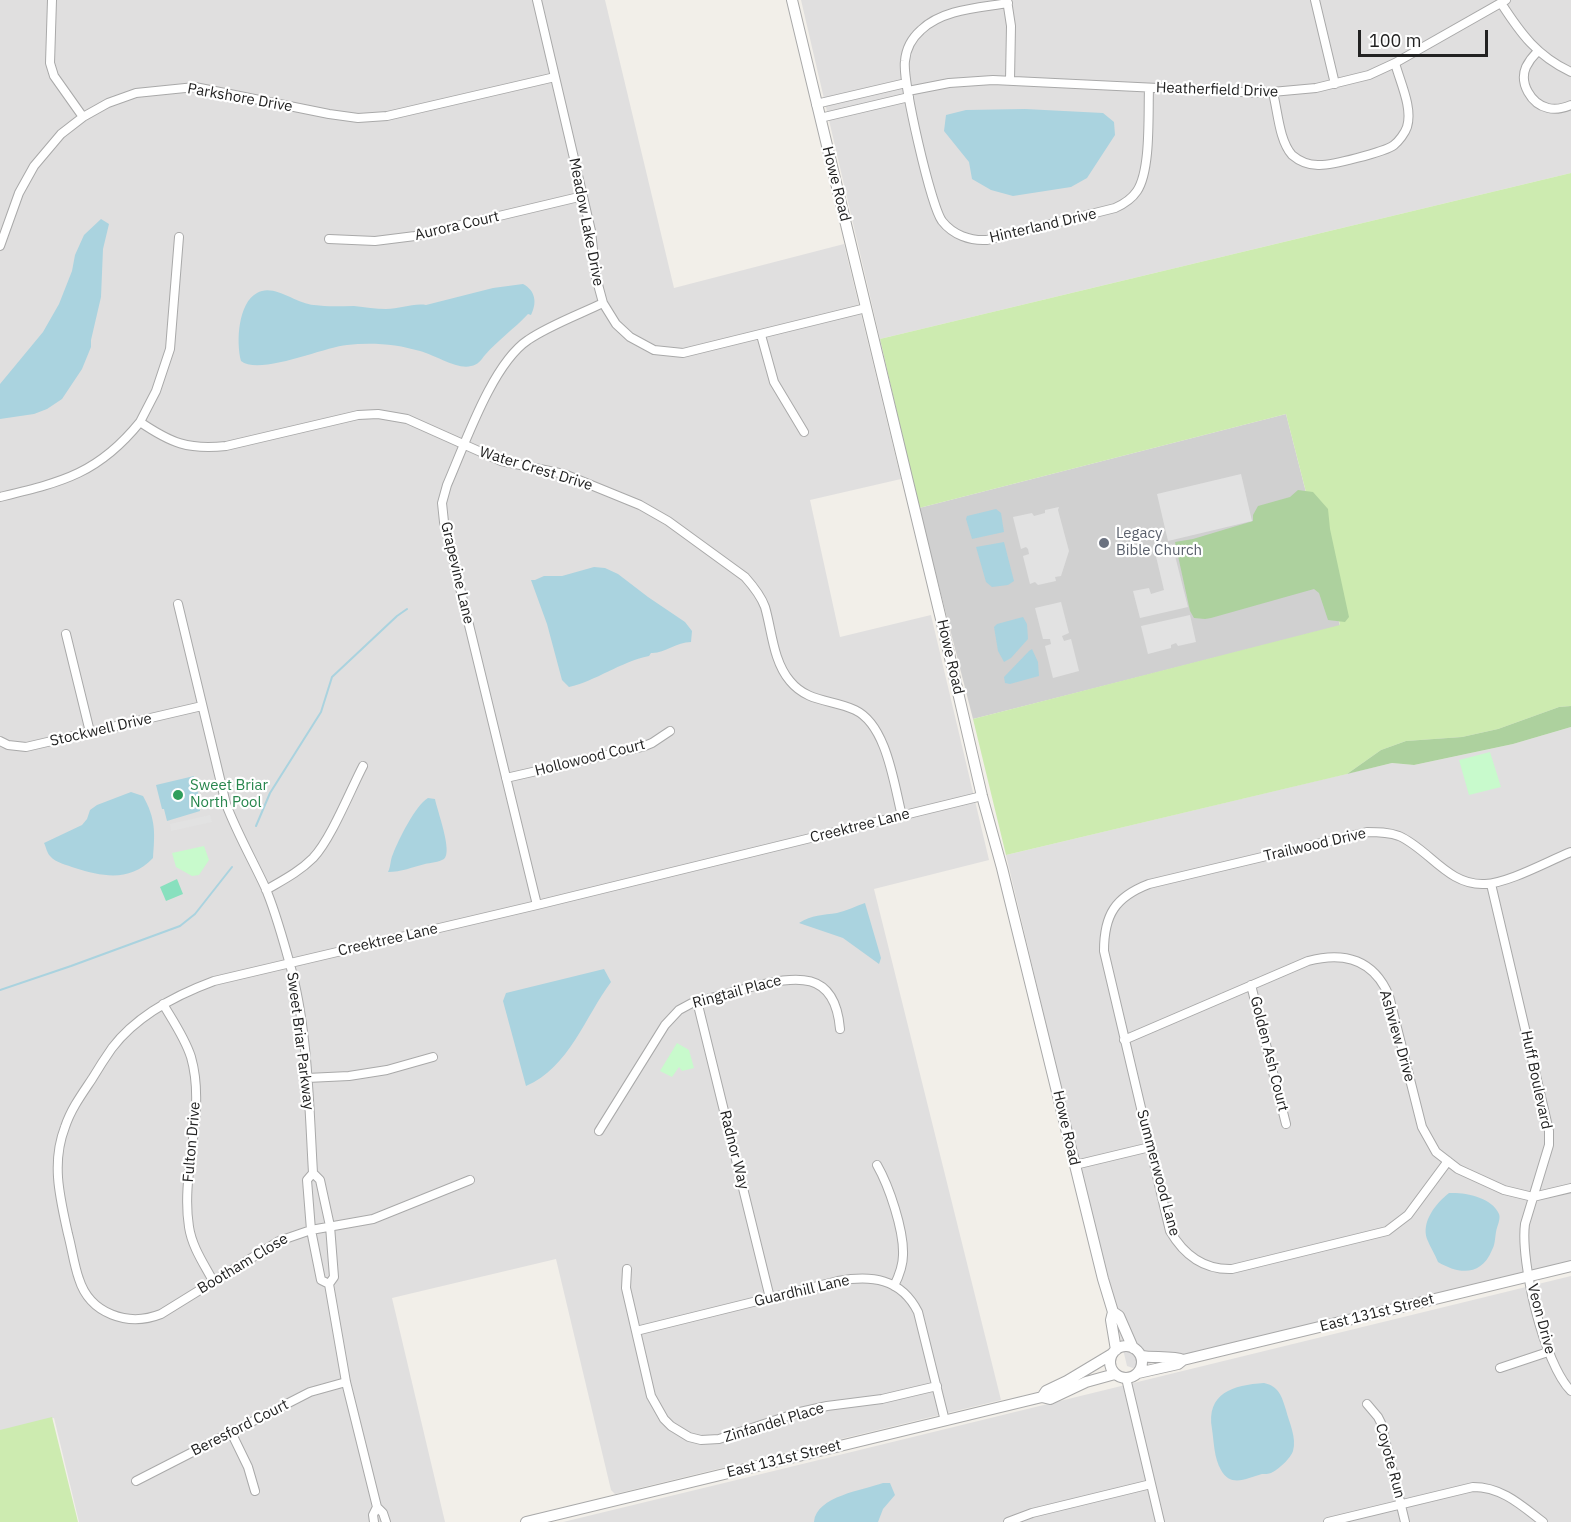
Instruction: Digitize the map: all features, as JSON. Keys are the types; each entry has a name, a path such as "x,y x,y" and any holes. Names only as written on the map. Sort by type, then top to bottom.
{"street":[{"path":"52,0 50,63 54,76 83,117"},
{"name":"Meadow Lake Drive","path":"537,0 591,231 596,277 603,303 616,324 630,337 654,350 683,353 866,308"},
{"name":"Howe Road","path":"792,0 982,796 1002,868 1102,1279 1113,1312 1111,1320 1114,1352"},
{"path":"1315,0 1335,84"},
{"path":"1007,2 1011,26 1010,80"},
{"name":"Hinterland Drive","path":"1007,2 946,15 922,29 910,43 904,63 934,207 943,223 957,234 972,240 987,240 1115,208 1131,198 1144,177 1149,88"},
{"path":"1504,2 1521,32 1537,52 1571,72"},
{"name":"Heatherfield Drive","path":"816,104 949,83 1010,80 1273,93 1335,84 1369,75 1395,63 1504,2"},
{"path":"1537,52 1526,67 1524,74 1528,93 1538,103 1548,108 1564,108 1571,105"},
{"path":"1273,93 1284,140 1291,154 1310,164 1332,163 1384,150 1394,145 1402,136 1408,120 1408,110 1395,63"},
{"name":"Parkshore Drive","path":"0,246 19,193 34,166 61,134 83,117 108,103 136,93 167,88 195,87 358,118 387,116 555,77"},
{"name":"Heatherfield Drive","path":"820,118 908,90"},
{"name":"Aurora Court","path":"329,239 375,241 415,236 583,196"},
{"path":"0,497 52,485 75,475 112,451 140,422 156,391 170,349 179,237"},
{"name":"Grapevine Lane","path":"537,905 444,522 442,503 447,484 494,379 510,356 528,340 603,303"},
{"path":"761,335 774,382 804,432"},
{"name":"Water Crest Drive","path":"140,422 163,438 182,445 209,448 358,415 378,414 407,419 501,461 564,474 640,505 668,521 754,586 764,606 777,656 789,681 810,697 856,710 871,722 883,743 902,816"},
{"name":"Sweet Briar Parkway","path":"178,604 226,804 266,890 290,962 299,1005 307,1078 313,1173 320,1180 330,1226 334,1277 329,1284 346,1382 376,1507 373,1515 374,1522"},
{"path":"66,634 90,732"},
{"name":"Stockwell Drive","path":"0,741 8,745 26,747 202,706"},
{"name":"Hollowood Court","path":"506,778 642,747 652,744 669,731"},
{"path":"266,890 294,874 314,857 363,766"},
{"name":"Creektree Lane","path":"121,1318 111,1316 99,1308 86,1294 79,1280 58,1192 59,1149 64,1127 78,1100 113,1047 137,1022 163,1004 182,993 214,981 982,796"},
{"name":"Trailwood Drive","path":"1118,903 1138,888 1367,832 1398,836 1407,840 1450,874 1462,880 1491,884"},
{"path":"1491,884 1571,852"},
{"name":"Huff Boulevard","path":"1491,884 1548,1131 1549,1145 1523,1237 1530,1276"},
{"name":"Summerwood Lane","path":"1118,903 1106,923 1104,951 1170,1231 1177,1243 1196,1260 1207,1266 1232,1269 1388,1231 1408,1215 1448,1161"},
{"name":"Ashview Drive","path":"1124,1040 1308,961 1326,957 1352,959 1379,978 1389,996 1422,1127 1436,1152 1471,1176 1504,1190 1533,1197"},
{"name":"Ringtail Place","path":"598,1131 664,1025 679,1010 697,1001 784,979 804,979 821,987 833,999 840,1029"},
{"name":"Golden Ash Court","path":"1251,985 1286,1124"},
{"name":"Radnor Way","path":"697,1001 770,1298"},
{"name":"Fulton Drive","path":"163,1004 185,1043 194,1073 195,1103 188,1213 193,1242 213,1281"},
{"path":"307,1078 349,1076 387,1070 433,1057"},
{"path":"1075,1165 1150,1148"},
{"path":"877,1165 889,1190 903,1247 902,1264 894,1286 908,1297 918,1312 945,1421"},
{"name":"Sweet Briar Parkway","path":"313,1173 307,1180 311,1230 321,1280 329,1284"},
{"name":"Bootham Close","path":"121,1318 150,1318 160,1314 279,1241 311,1230 373,1219 470,1180"},
{"path":"1533,1197 1571,1188"},
{"name":"East 131st Street","path":"1138,1373 1178,1364 1183,1360 1571,1266"},
{"name":"Zinfandel Place","path":"627,1269 626,1288 651,1396 659,1412 671,1426 681,1433 700,1440 719,1439 800,1412 882,1399 937,1386"},
{"name":"Veon Drive","path":"1530,1276 1548,1352 1561,1379 1571,1391"},
{"name":"Guardhill Lane","path":"636,1331 856,1278 878,1279 894,1286"},
{"name":"Howe Road","path":"1113,1312 1119,1316 1137,1352"},
{"path":"1126,1346 1137,1352 1142,1365 1138,1373 1126,1378 1115,1374 1110,1364 1114,1352 1126,1346"},
{"name":"East 131st Street","path":"1042,1397 1046,1391 1067,1382 1114,1352"},
{"name":"East 131st Street","path":"1137,1352 1162,1359 1176,1357 1183,1360"},
{"path":"1500,1368 1548,1352"},
{"name":"East 131st Street","path":"526,1522 1042,1397 1050,1399 1086,1382 1115,1374"},
{"path":"1126,1378 1160,1522"},
{"name":"Beresford Court","path":"136,1481 310,1392 346,1382"},
{"name":"Coyote Run","path":"1367,1404 1381,1423 1406,1522"},
{"path":"231,1432 248,1467 255,1491"},
{"path":"1008,1522 1032,1513 1151,1484"},
{"path":"1328,1522 1460,1489 1487,1487 1510,1497 1543,1522"},
{"name":"Sweet Briar Parkway","path":"376,1507 383,1513 386,1522"}],"shaded area":[{"path":"0,0 605,0 674,288 844,244 901,479 810,500 840,637 931,615 989,860 874,889 1001,1400 615,1494 611,1490 556,1259 392,1298 445,1522 79,1522 54,1418 0,1431"},
{"path":"801,0 1571,0 1571,173 880,339"},
{"path":"1286,414 1340,626 973,719 919,508"},
{"path":"1241,474 1252,521 1168,541 1157,494"},
{"path":"1059,507 1069,551 1061,576 1055,577 1056,581 1038,585 1035,582 1030,584 1023,556 1029,554 1028,549 1026,547 1021,549 1013,517 1032,513 1034,516 1045,513 1045,510"},
{"path":"1172,544 1188,607 1140,618 1133,591 1149,588 1151,594 1164,590 1154,548"},
{"path":"1061,602 1069,633 1062,636 1064,641 1071,639 1079,671 1053,678 1045,646 1051,644 1050,639 1043,639 1035,608"},
{"path":"1190,615 1196,642 1178,646 1176,643 1171,645 1171,648 1148,654 1141,626"},
{"path":"1571,727 1571,1262 1133,1368 1127,1366 1006,855 1392,763 1414,765 1513,744"},
{"path":"210,815 212,822 171,831 170,824"},
{"path":"1571,1276 1571,1522 563,1522 786,1468"}],"green space":[{"path":"1571,173 1571,706 1559,707 1498,729 1462,737 1406,741 1381,750 1347,774 1006,855 973,719 1340,625 1286,414 919,508 880,339"},
{"path":"1298,490 1313,492 1328,509 1330,529 1349,617 1345,622 1328,620 1319,593 1314,589 1211,618 1194,618 1190,611 1175,542 1253,521 1253,515 1258,506 1290,497"},
{"path":"1571,706 1571,727 1513,744 1414,765 1392,763 1347,774 1381,750 1406,741 1462,737 1498,729 1559,707"},
{"path":"1490,752 1501,787 1469,795 1459,760"},
{"path":"204,846 209,860 199,875 192,876 176,867 172,853"},
{"path":"177,879 183,894 166,901 160,887"},
{"path":"677,1043 689,1050 694,1068 682,1071 679,1067 672,1077 660,1071"},
{"path":"52,1417 78,1522 0,1522 0,1430"}],"water":[{"path":"1025,109 1103,113 1114,122 1115,135 1087,178 1071,187 1013,196 991,190 972,179 969,162 944,131 946,115 966,110"},
{"path":"101,219 109,224 103,249 101,297 91,347 82,369 62,399 47,409 34,414 0,419 0,384 43,332 59,304 84,235"},
{"path":"523,284 533,294 534,306 531,315 528,314 479,362 466,367 411,349 375,344 337,347 262,365 250,365 241,361 239,334 242,314 251,298 264,291 278,292 307,304 386,309 426,305 493,288"},
{"path":"996,509 1001,513 1004,532 972,539 967,516"},
{"path":"1004,542 1014,581 1008,585 992,587 986,582 976,547"},
{"path":"594,567 605,568 618,574 685,622 692,631 691,642 651,653 649,656 569,687 562,680 547,624 531,580 544,576 562,576"},
{"path":"1023,617 1027,624 1028,639 1011,658 1004,662 998,651 994,627 997,624"},
{"path":"1032,649 1038,662 1039,676 1010,684 1005,683 1004,677"},
{"name":"Sweet Briar North Pool","path":"194,776 201,804 199,805 200,811 167,821 156,785"},
{"path":"131,792 143,796 152,819 153,858 144,866 126,874 106,875 65,865 49,855 44,843 82,825 90,810 97,805"},
{"path":"428,798 435,799 446,840 447,848 444,859 388,872 392,856 403,832 418,808"},
{"path":"865,903 881,958 879,964 843,938 799,923 813,917 840,912"},
{"path":"604,969 611,982 575,1040 554,1067 541,1078 526,1086 503,1001 506,993"},
{"path":"1449,1193 1462,1193 1477,1197 1490,1203 1499,1214 1493,1248 1482,1265 1475,1269 1461,1271 1438,1262 1427,1239 1426,1226 1431,1213"},
{"path":"1264,1383 1276,1389 1285,1405 1293,1435 1293,1451 1284,1464 1271,1473 1240,1480 1230,1479 1221,1470 1216,1455 1211,1417 1213,1407 1224,1393 1232,1389"},
{"path":"883,1483 890,1483 895,1495 883,1509 878,1522 814,1522 817,1513 832,1500"}],"waterway":[{"path":"256,826 270,793 321,712 332,677 407,609"},
{"path":"0,990 180,926 195,914 232,867"}],"place":[{"name":"Legacy Bible Church","path":"1104,543"},
{"name":"Sweet Briar North Pool","path":"178,795"}]}
